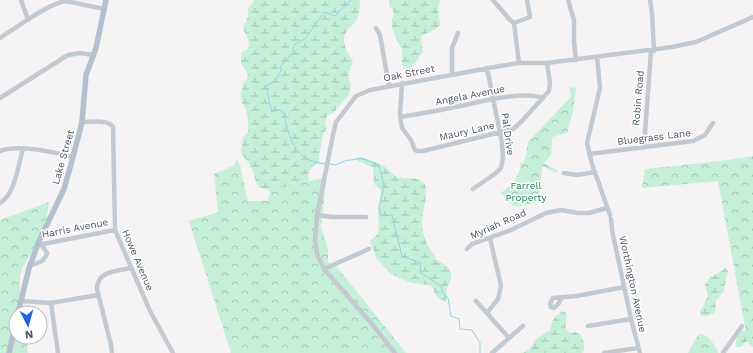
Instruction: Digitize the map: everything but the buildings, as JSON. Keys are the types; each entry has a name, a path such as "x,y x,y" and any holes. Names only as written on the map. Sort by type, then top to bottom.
{"main road":[{"name":"Lake Street","path":"20,305 30,266 64,189 82,122 86,75 93,55 106,0"}],"street":[{"path":"21,0 28,20"},
{"path":"493,0 514,23 519,63"},
{"path":"514,23 530,16 527,0"},
{"path":"568,0 574,20 576,60"},
{"name":"Robin Road","path":"644,147 652,51 652,9 650,0"},
{"path":"0,38 54,4 61,2 66,1 104,9"},
{"name":"Oak Street","path":"395,353 372,323 324,269 318,257 315,242 317,214 335,126 346,107 356,96 362,92 402,83 519,63 547,63 652,51 696,42 753,17"},
{"path":"376,28 380,35 389,86"},
{"path":"452,74 452,48 458,33"},
{"path":"0,98 68,55 80,53 93,55"},
{"name":"Worthington Avenue","path":"597,57 600,88 588,139 589,154 611,217 612,230 624,287 640,353"},
{"name":"Maury Lane","path":"402,83 400,117 402,128 411,140 415,150 423,151 500,133 515,128 548,91 550,86 547,63"},
{"name":"Pal Drive","path":"473,189 493,176 500,168 503,155 487,68"},
{"name":"Angela Avenue","path":"400,117 448,109 493,99 532,95 543,98"},
{"name":"Howe Avenue","path":"82,122 105,122 113,127 115,230 150,311 173,353"},
{"name":"Bluegrass Lane","path":"589,154 693,141 703,137 713,123"},
{"path":"0,151 8,149 22,149 49,151 73,156"},
{"path":"0,203 6,199 11,192 22,149"},
{"path":"564,173 577,175 595,172"},
{"name":"Myriah Road","path":"467,249 472,244 511,230 546,213 561,210 589,213 608,208"},
{"path":"317,214 332,217 366,217"},
{"name":"Harris Avenue","path":"39,244 115,230"},
{"path":"487,313 498,299 501,290 490,238"},
{"path":"30,266 42,260 46,256 47,253 39,244"},
{"path":"324,269 369,249"},
{"path":"112,353 98,295 97,284 102,275 108,272 131,268"},
{"path":"562,297 576,296 624,287"},
{"path":"21,301 51,303 98,295"},
{"path":"476,301 509,338"},
{"path":"51,303 58,353"},
{"path":"588,326 631,319"},
{"path":"492,353 523,326"},
{"path":"723,353 742,326"},
{"path":"604,353 638,348"}],"green space":[{"path":"254,0 360,0 357,19 344,36 345,48 353,61 348,74 351,87 349,94 334,112 327,116 325,123 326,129 323,135 319,162 310,170 308,175 310,182 274,199 268,189 260,188 257,184 250,164 241,154 243,137 248,133 248,119 245,107 242,103 241,94 243,83 246,81 248,76 241,59 242,52 248,49 249,43 243,28 248,16 248,8"},
{"path":"389,0 440,0 438,10 440,25 436,29 421,37 423,52 409,68 402,65 402,48 398,43 392,27 394,13 389,5"},
{"name":"Farrell Property","path":"569,87 576,88 573,112 567,133 552,137 551,155 544,163 558,171 557,173 542,166 539,202 515,207 501,193 514,180 521,163 524,163 527,143 571,97"},
{"path":"753,156 753,347 748,342 718,181 642,188 645,169"},
{"path":"359,157 385,167 397,177 417,179 425,185 426,196 422,224 425,238 436,260 450,269 452,275 447,288 445,302 436,296 430,285 411,283 391,274 377,259 370,241 377,235 379,229 378,209 381,190 374,184 372,167 354,159"},
{"path":"237,160 240,166 248,201 268,201 270,190 327,177 321,226 328,250 328,262 337,267 406,353 231,353 189,221 218,212 214,174 233,166"},
{"path":"49,202 46,221 34,248 22,268 20,276 20,296 17,305 8,305 8,345 27,345 28,353 0,353 0,220"},
{"path":"726,268 728,271 724,291 715,302 716,309 714,313 701,316 700,312 708,296 705,284 710,277"},
{"path":"562,311 566,313 565,325 567,330 570,333 576,332 580,334 584,344 582,353 520,353 531,348 535,340 550,330 553,320"},
{"path":"748,330 749,339 741,347 736,347 739,332"},
{"path":"701,333 712,342 718,353 688,353 698,335"}],"waterway":[{"path":"325,164 314,162 299,153 291,139 283,112 279,110 272,112 266,86 275,81 281,71 281,66 293,52 294,45 306,38 324,12 335,16 351,0"},
{"path":"330,164 336,165 345,161 361,158 379,165 384,187 379,206 381,216 392,215 402,256 421,263 420,272 442,287 442,292 448,298 451,316 459,319 460,329 472,330 480,343 480,353"}]}
